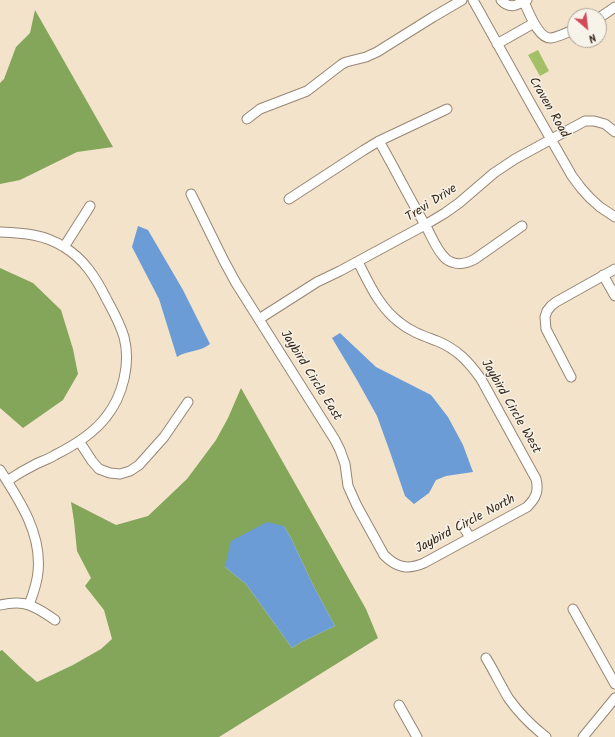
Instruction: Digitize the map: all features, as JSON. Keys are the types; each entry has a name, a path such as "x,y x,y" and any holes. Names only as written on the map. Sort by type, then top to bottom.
{"street":[{"path":"247,119 260,109 307,91 346,62 366,57 377,52 462,0"},
{"name":"Craven Road","path":"473,0 572,176 590,198 615,217"},
{"path":"501,0 510,6 525,1 534,23 540,34 545,38 557,37 567,33"},
{"path":"497,44 534,23"},
{"path":"289,199 379,141 447,109"},
{"name":"Trevi Drive","path":"259,319 317,282 358,262 445,213 460,203 494,173 515,159 585,121 594,121 605,124 615,132"},
{"path":"379,141 441,253 447,259 461,264 469,262 522,226"},
{"name":"Jaybird Circle East","path":"191,194 236,283 335,440 345,464 348,486 357,506 384,555 390,561 405,567"},
{"path":"64,247 90,206"},
{"path":"0,232 31,234 47,239 64,247 81,260 98,282 117,318 124,338 126,354 123,385 116,402 96,429 55,456 35,464 7,481"},
{"name":"Jaybird Circle West","path":"358,262 378,299 386,311 398,322 410,330 452,349 472,366 481,379 536,479 537,492 535,497"},
{"path":"571,377 547,333 545,317 547,311 556,302 615,268"},
{"path":"604,275 615,296"},
{"path":"79,441 99,469 110,473 120,474 130,471 139,465 164,437 188,402"},
{"path":"0,470 30,521 36,540 39,557 38,573 36,588 30,605"},
{"name":"Jaybird Circle North","path":"405,567 417,566 424,563 527,507 535,497"},
{"path":"462,524 470,538"},
{"path":"0,605 18,603 30,605 55,620"},
{"path":"573,609 615,684"},
{"path":"486,658 509,699 532,726 546,737"},
{"path":"583,737 615,698"},
{"path":"399,705 416,737"}],"green space":[{"path":"35,10 113,147 77,152 20,180 0,184 0,83 4,79 16,47 30,33"},
{"path":"538,50 549,71 540,76 528,55"},
{"path":"0,268 33,283 61,310 73,349 78,374 63,400 23,428 0,408"},
{"path":"241,388 366,609 378,638 219,737 0,737 0,651 2,650 37,682 73,665 101,649 112,639 104,610 85,586 91,578 77,551 71,502 116,525 148,516 187,479 216,440 228,418","holes":["284,526 313,585 335,626 301,642 292,648 246,584 225,567"]}],"water":[{"path":"138,226 148,230 183,290 210,344 206,347 177,357 159,299 132,247"},
{"path":"340,333 376,367 431,395 448,417 463,445 473,472 446,476 436,480 429,493 414,504 405,496 377,416 332,338"},
{"path":"267,522 284,526 335,626 301,642 292,648 246,584 225,567 231,541"}]}
